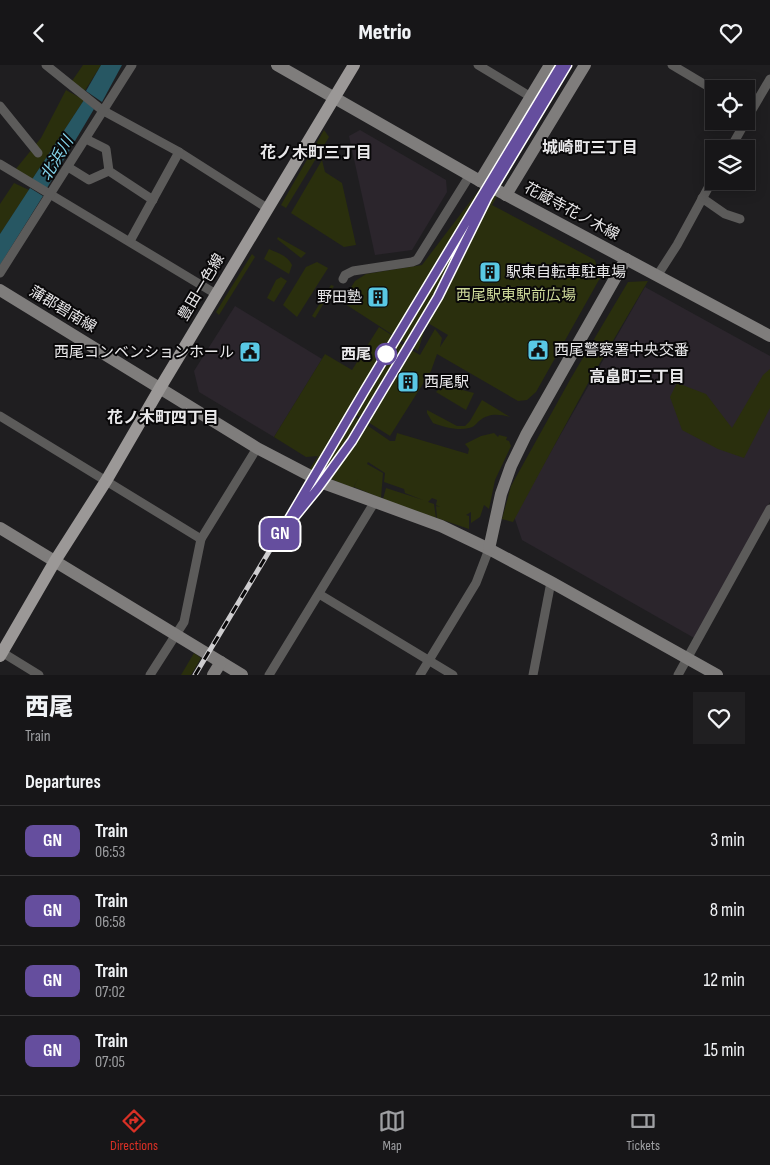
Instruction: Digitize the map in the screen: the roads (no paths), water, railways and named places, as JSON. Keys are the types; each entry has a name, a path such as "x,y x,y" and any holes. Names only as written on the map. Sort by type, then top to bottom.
{"main road":[{"name":"豊田一色線","path":"1,653 354,65"}],"street":[{"path":"46,65 102,110 179,152 267,208"},
{"path":"0,273 52,194 102,110 132,65"},
{"name":"花蔵寺花ノ木線","path":"277,65 475,178 770,336"},
{"path":"478,65 532,97"},
{"path":"342,279 352,271 412,262 417,259 532,97 550,65"},
{"path":"506,195 585,65"},
{"path":"672,65 705,85"},
{"path":"755,102 770,79"},
{"path":"0,106 38,153"},
{"path":"86,139 106,149 108,171"},
{"path":"130,241 179,152"},
{"path":"0,164 216,294"},
{"path":"68,167 89,180 108,171"},
{"path":"108,171 153,200"},
{"path":"657,276 677,245 707,190"},
{"path":"702,198 725,214 740,219"},
{"path":"420,675 476,583 489,549 501,494 511,465 526,435 626,259"},
{"name":"蒲郡碧南線","path":"0,290 257,447 326,485 441,526 489,549 551,581 717,675"},
{"path":"0,416 201,539"},
{"path":"150,675 184,622 201,539 257,447"},
{"path":"269,675 374,503"},
{"path":"678,675 770,509"},
{"path":"0,528 242,675"},
{"path":"533,675 551,581"},
{"path":"319,594 453,675"},
{"path":"1,653 39,675"},
{"path":"213,675 221,662"}],"water":[{"path":"101,65 122,65 102,102 86,91"},
{"name":"北浜川","path":"84,100 94,109 47,188 31,181"},
{"name":"北浜川","path":"30,188 43,196 0,265 0,234"}],"railway":[{"path":"195,675 561,65"},
{"path":"302,506 352,441 438,297 485,203"}],"train":[{"name":"GN","path":"561,65 279,536 318,488 352,441 438,297 487,198 567,65"}],"place":[{"name":"駅東自転車駐車場","path":"490,272"},
{"name":"野田塾","path":"378,297"},
{"name":"西尾警察署中央交番","path":"538,350"},
{"name":"西尾コンベンションホール","path":"250,352"},
{"name":"西尾","path":"386,354"},
{"name":"西尾駅","path":"408,382"}],"district":[{"name":"城崎町三丁目","path":"590,147"},
{"name":"花ノ木町三丁目","path":"316,152"},
{"name":"高畠町三丁目","path":"637,376"},
{"name":"花ノ木町四丁目","path":"163,417"}],"park label":[{"name":"西尾駅東駅前広場","path":"516,295"}]}
